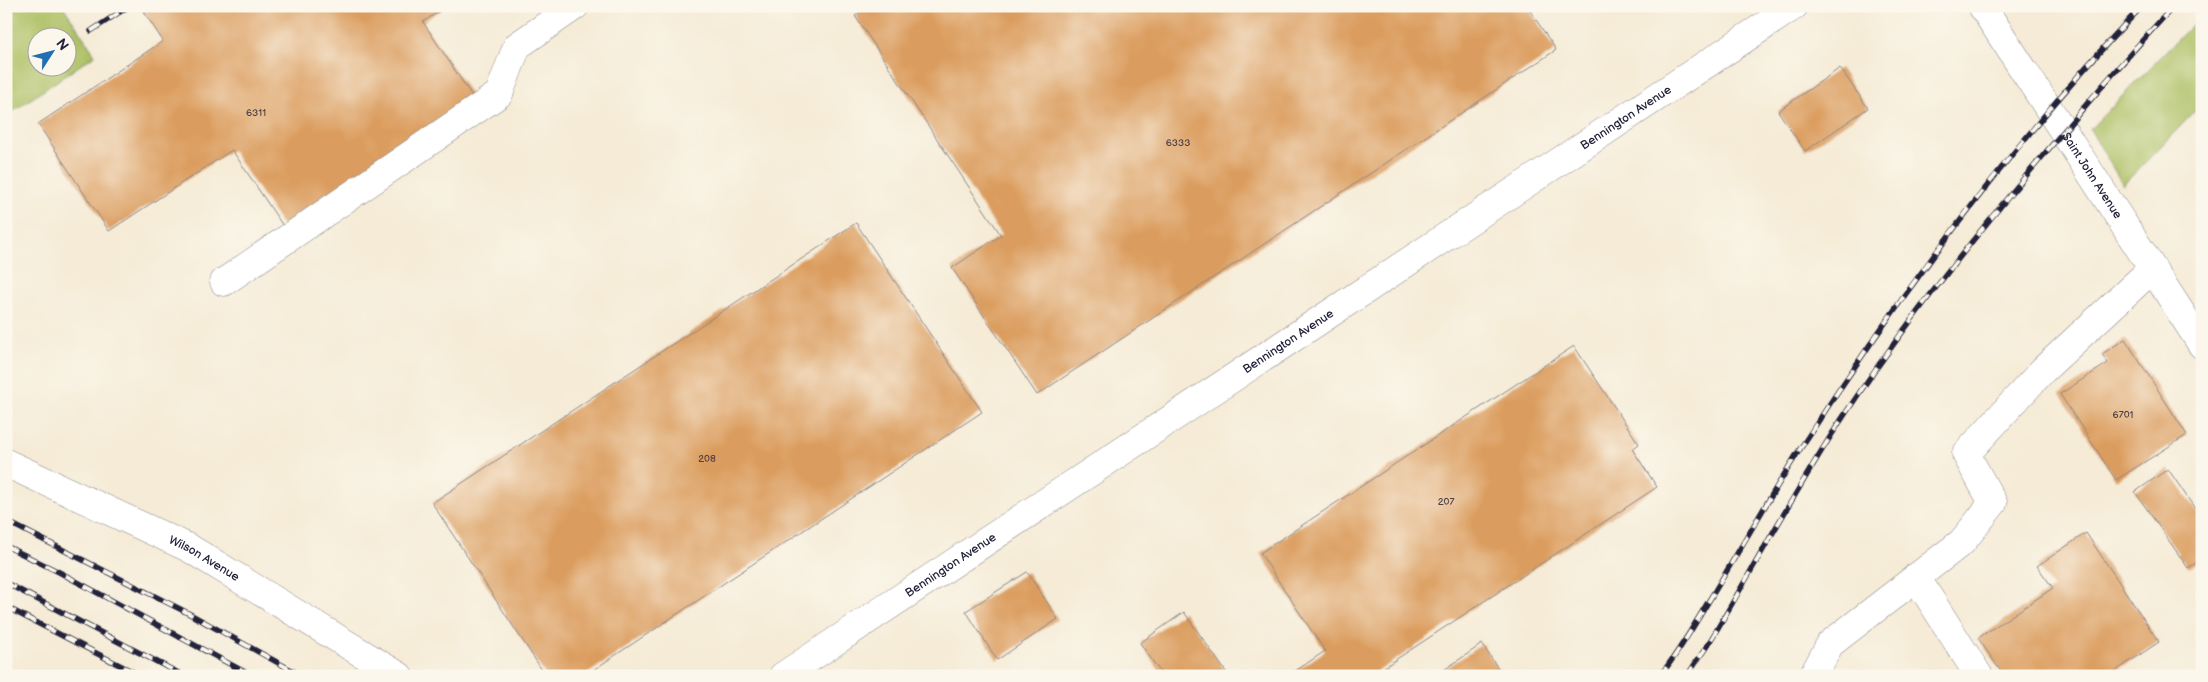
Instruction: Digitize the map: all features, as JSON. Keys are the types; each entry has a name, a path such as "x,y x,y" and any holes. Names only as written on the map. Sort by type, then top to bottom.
{"street":[{"path":"224,282 499,94 517,46 575,6"},
{"name":"Bennington Avenue","path":"783,676 1794,6"},
{"name":"Saint John Avenue","path":"1982,6 2202,345"},
{"path":"1813,676 1830,644 1962,542 1993,503 1966,454 2043,370 2152,269"},
{"name":"Wilson Avenue","path":"6,463 189,548 387,673"},
{"path":"1916,577 1979,676"}],"green space":[{"path":"6,6 63,6 77,28 28,28 28,78 61,78 6,116"},
{"path":"2202,15 2202,104 2123,185 2090,129"},
{"path":"78,29 95,55 78,67"}],"building":[{"path":"153,6 447,6 423,22 474,99 283,226 232,150 109,231 38,124 163,41 144,12"},
{"path":"869,6 1527,6 1556,50 1037,395 952,268 1001,235 855,16"},
{"path":"1840,68 1868,108 1805,151 1778,111"},
{"path":"856,223 982,412 584,676 546,676 432,503"},
{"path":"2125,339 2187,435 2116,480 2060,394 2108,363 2102,354"},
{"path":"1574,346 1639,444 1632,449 1657,487 1371,676 1288,676 1325,651 1260,553"},
{"path":"2168,469 2202,519 2202,559 2188,568 2135,492"},
{"path":"2086,533 2159,642 2108,676 2004,676 1978,638 2053,588 2037,566"},
{"path":"1027,572 1058,619 997,660 966,611"},
{"path":"1184,612 1227,676 1163,676 1140,643"},
{"path":"1482,644 1503,676 1435,676"}],"railway":[{"path":"91,31 129,6"},
{"path":"1660,676 1674,658 1802,446 1920,274 2005,163 2095,57 2142,6"},
{"path":"1687,676 1709,643 1832,434 1900,335 1999,208 2098,90 2174,6"},
{"path":"6,521 188,613 302,676"},
{"path":"6,546 59,572 252,676"},
{"path":"6,583 184,676"},
{"path":"6,607 141,676"}]}
